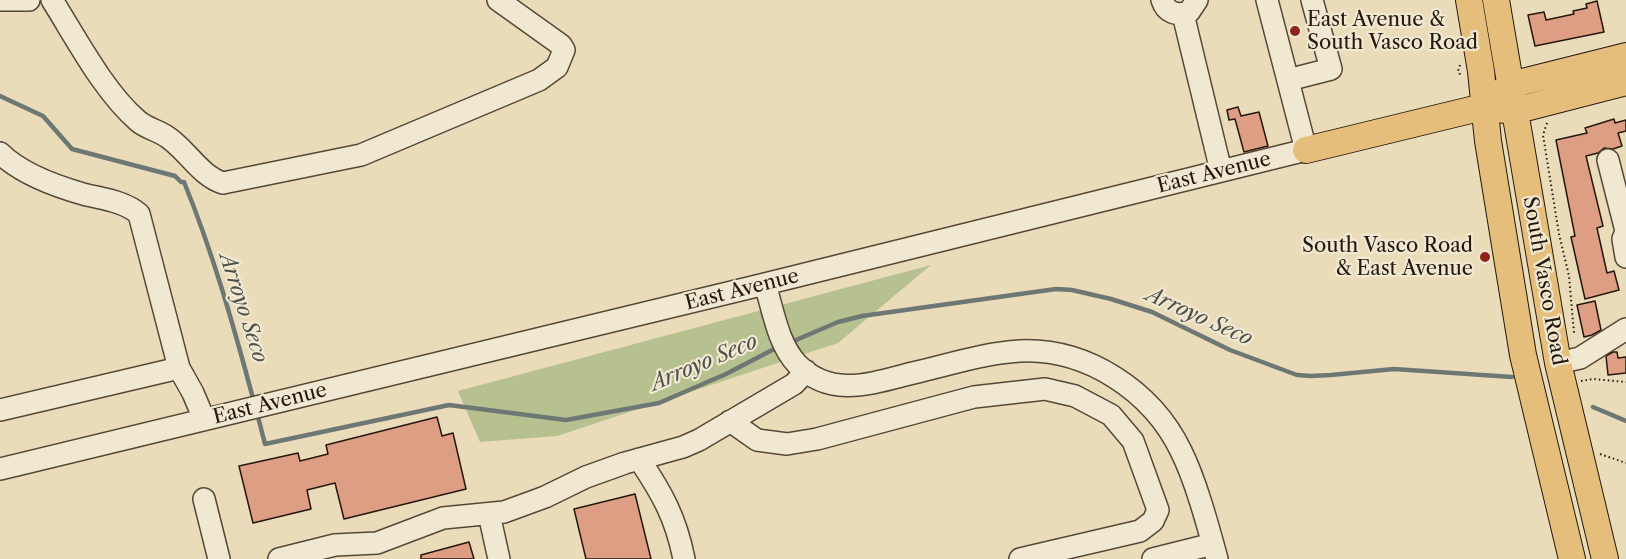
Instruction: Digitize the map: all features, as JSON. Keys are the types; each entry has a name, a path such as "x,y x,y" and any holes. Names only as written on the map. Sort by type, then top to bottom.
{"main road":[{"name":"South Vasco Road","path":"1469,0 1481,71 1483,106 1523,355 1572,559"},
{"name":"South Vasco Road","path":"1496,0 1514,111 1571,372 1605,559"},
{"name":"East Avenue","path":"1483,106 1510,85 1626,56"},
{"name":"East Avenue","path":"1306,150 1483,106 1514,111 1626,82"}],"street":[{"path":"0,0 29,0"},
{"path":"52,0 100,75 127,111 140,123 169,137 207,174 223,183 361,155 539,80 557,68 564,50 561,45 498,0"},
{"path":"1162,0 1167,9 1172,12 1190,7 1221,171"},
{"path":"1267,0 1306,150"},
{"path":"1288,80 1331,69 1312,0"},
{"name":"East Avenue","path":"0,469 765,284 1306,150"},
{"path":"0,153 9,162 37,177 82,194 130,206 139,214 179,368 204,419"},
{"path":"1608,159 1626,232 1623,238 1626,257"},
{"path":"765,284 787,351 797,364 814,377 838,385 860,386 978,357 1020,351 1055,353 1083,361 1120,380 1160,417 1181,451 1215,552 1154,559"},
{"path":"1571,372 1626,329"},
{"path":"0,410 179,368"},
{"path":"279,559 335,545 377,543 443,518 504,512 545,497 586,477 699,440 794,384 806,371"},
{"path":"730,421 756,440 788,444 817,439 974,397 1045,388 1075,396 1111,415 1133,441 1158,510 1153,520 1140,531 1068,554 1030,558"},
{"path":"639,459 663,496 680,538 684,559"},
{"path":"204,500 219,559"},
{"path":"489,514 499,559"}],"path":[{"path":"1547,122 1542,135 1559,234 1569,276 1571,372 1593,379 1626,382"},
{"path":"1597,453 1626,462"}],"green space":[{"path":"931,265 838,343 557,436 480,442 458,391"}],"building":[{"path":"1597,1 1604,32 1535,46 1528,15 1544,12 1546,20 1574,14 1573,11 1587,8 1586,4"},
{"path":"1238,107 1241,116 1259,112 1268,146 1244,152 1235,119 1229,120 1227,110"},
{"path":"1614,119 1615,123 1626,120 1626,131 1618,133 1622,146 1613,149 1604,148 1598,153 1586,156 1603,226 1597,228 1607,273 1614,271 1619,290 1585,299 1571,237 1575,236 1556,140 1587,133 1585,128"},
{"path":"1595,301 1601,330 1584,337 1577,305"},
{"path":"1617,352 1618,358 1626,357 1626,373 1608,375 1606,356"},
{"path":"437,417 442,436 453,433 466,489 344,519 335,483 307,490 311,509 253,523 239,466 298,453 300,461 328,454 326,445"},
{"path":"635,494 651,559 586,559 574,509"},
{"path":"469,542 474,559 421,559 421,555"}],"waterway":[{"name":"Arroyo Seco","path":"0,96 43,116 72,149 175,176 184,182 222,290 254,402"},
{"name":"Arroyo Seco","path":"789,343 838,322 862,316 1056,289 1072,290 1111,299 1152,312 1230,350 1297,375 1331,375 1394,369 1512,377"},
{"name":"Arroyo Seco","path":"257,413 265,444 449,405 566,420 659,403 726,374 778,347"},
{"name":"Arroyo Seco","path":"1593,407 1626,421"}],"place":[{"name":"East Avenue & South Vasco Road","path":"1295,31"},
{"name":"South Vasco Road & East Avenue","path":"1485,257"}]}
